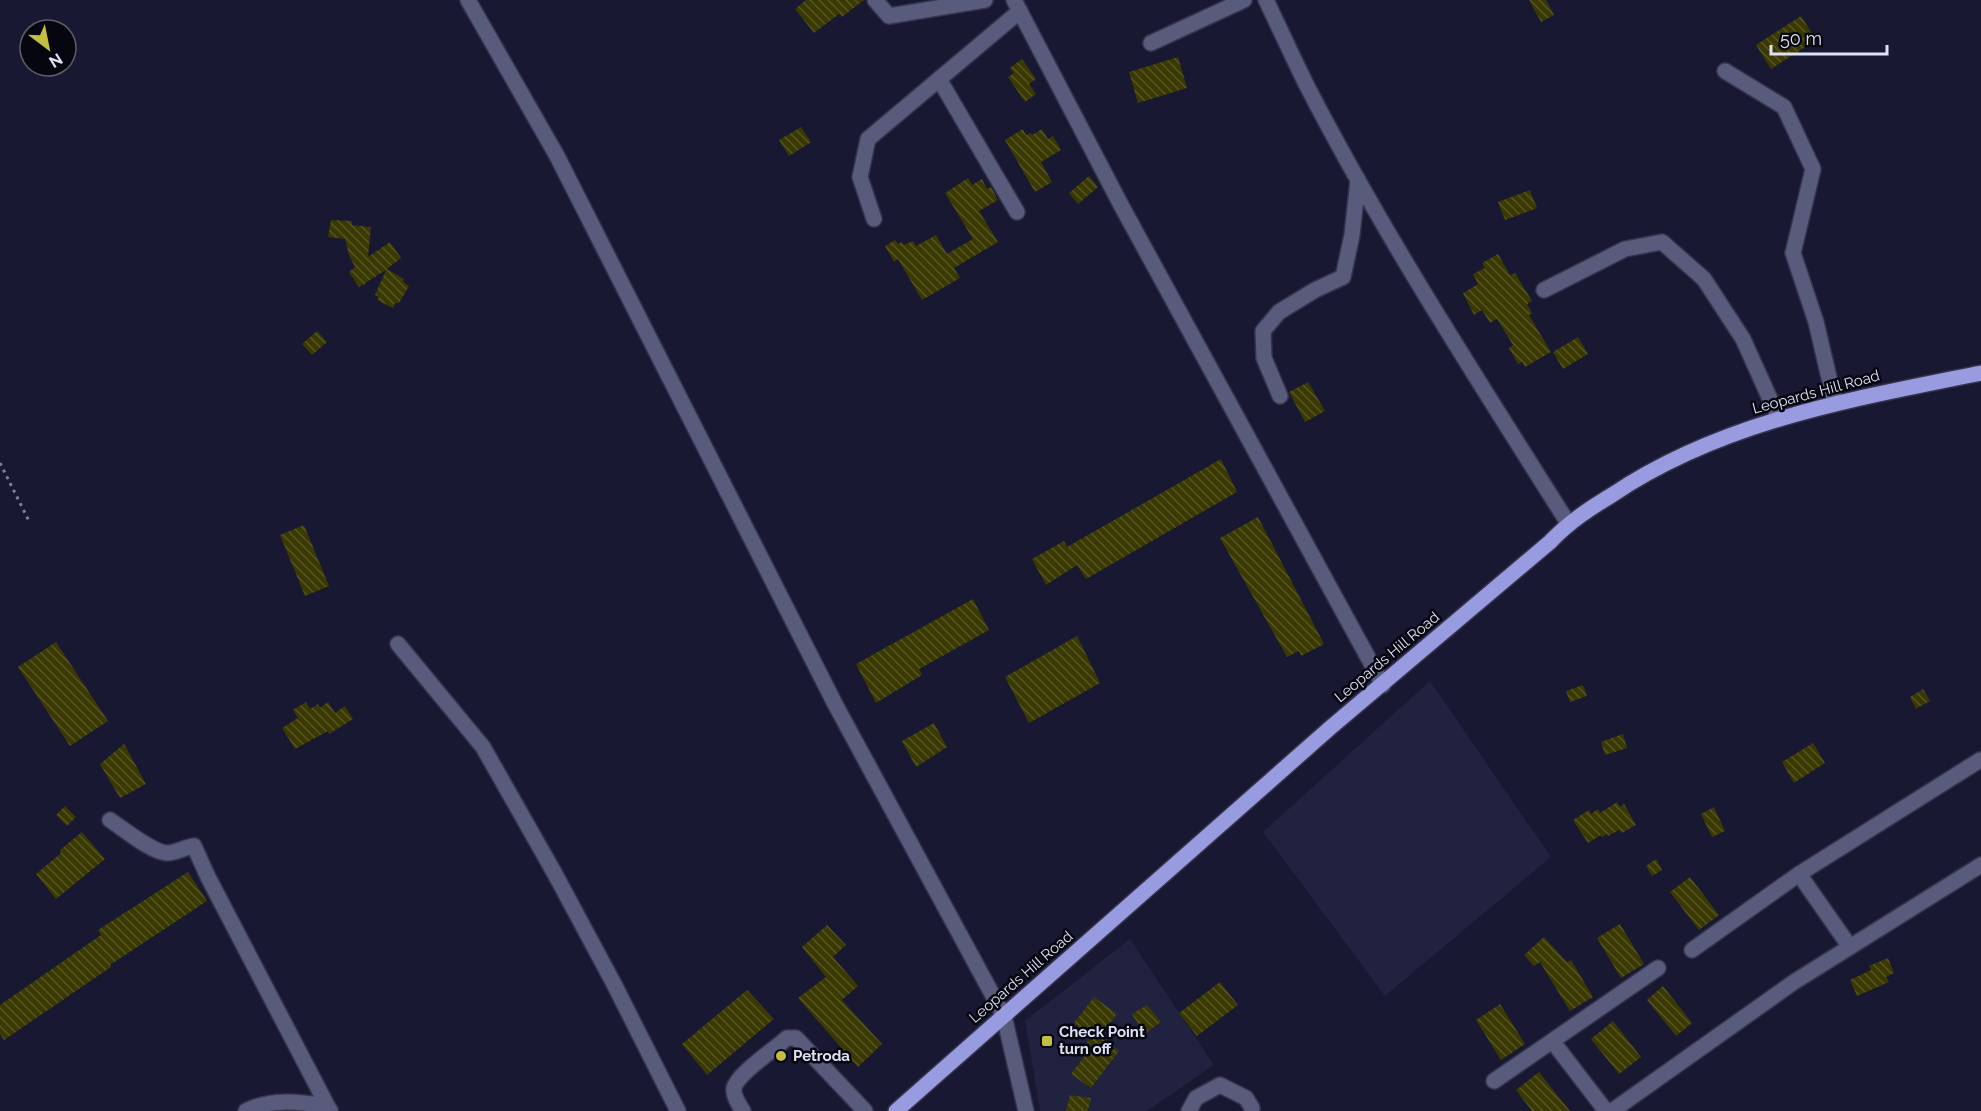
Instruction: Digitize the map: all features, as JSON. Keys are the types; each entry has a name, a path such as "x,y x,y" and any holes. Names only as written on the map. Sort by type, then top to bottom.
{"main road":[{"name":"Leopards Hill Road","path":"896,1111 1330,728 1550,542 1568,523 1637,478 1710,443 1779,419 1835,403 1981,373"}],"street":[{"path":"468,0 557,156 835,704 1004,1016 1026,1111"},
{"path":"875,0 889,16 985,0"},
{"path":"1151,43 1244,0"},
{"path":"1266,0 1307,85 1358,180 1568,523"},
{"path":"874,219 860,177 868,139 939,79 1017,6 1121,205 1383,685"},
{"path":"1725,70 1784,107 1813,169 1793,253 1816,322 1835,403"},
{"path":"939,79 1017,212"},
{"path":"1280,396 1264,358 1263,331 1279,312 1315,290 1343,277 1352,235 1358,180"},
{"path":"1544,290 1625,249 1662,242 1704,279 1711,289 1743,339 1779,419"},
{"path":"398,644 483,747 566,894 678,1111"},
{"path":"1692,950 1799,874 1980,760"},
{"path":"110,820 153,848 165,853 194,846 208,878 330,1110"},
{"path":"1611,1111 1794,982 1981,865"},
{"path":"1799,874 1850,947"},
{"path":"1494,1081 1658,968"},
{"path":"742,1111 735,1096 734,1087 741,1076 787,1038 796,1038 865,1111"},
{"path":"1553,1042 1606,1111"},
{"path":"1190,1111 1196,1098 1220,1085 1246,1098 1252,1108"},
{"path":"246,1111 272,1102 326,1106 330,1110"}],"path":[{"path":"0,464 30,521"}],"shaded area":[{"path":"1430,681 1551,857 1385,996 1263,832"},
{"path":"1130,939 1214,1065 1147,1111 1040,1111 1025,1021"}],"building":[{"path":"806,0 864,0 842,17 839,14 814,33 795,9"},
{"path":"1529,0 1546,0 1554,15 1541,22"},
{"path":"1801,16 1816,40 1771,69 1756,45"},
{"path":"1178,57 1187,88 1138,103 1129,72"},
{"path":"1022,59 1036,79 1029,84 1036,94 1025,102 1008,77 1014,73 1010,68"},
{"path":"801,127 811,142 789,156 779,140"},
{"path":"1023,129 1026,135 1031,133 1032,135 1042,129 1048,139 1053,136 1061,150 1041,162 1052,182 1035,192 1005,140"},
{"path":"1089,176 1098,187 1078,204 1069,193"},
{"path":"968,178 972,185 982,179 987,189 991,187 998,200 979,211 998,242 954,268 960,278 922,300 898,259 894,262 885,246 895,240 898,244 902,242 904,245 913,241 916,246 936,235 947,254 973,239 945,193"},
{"path":"1530,190 1537,208 1505,220 1498,202"},
{"path":"331,220 352,221 352,225 371,227 368,257 390,242 401,258 387,269 404,279 403,282 409,286 399,303 395,303 393,308 377,300 379,297 375,295 386,270 365,283 365,286 364,284 359,287 349,272 355,267 345,239 328,237"},
{"path":"1498,254 1510,275 1515,273 1532,301 1527,304 1532,313 1529,315 1551,352 1525,367 1522,362 1518,364 1509,348 1513,345 1497,319 1490,323 1482,310 1474,315 1463,293 1478,284 1473,274 1485,268 1482,263"},
{"path":"317,331 327,342 312,355 302,344"},
{"path":"1578,337 1588,354 1563,369 1553,352"},
{"path":"1308,382 1325,411 1305,422 1289,392"},
{"path":"1221,459 1237,492 1086,579 1077,565 1046,585 1032,559 1064,541 1067,547"},
{"path":"1258,517 1324,644 1301,656 1299,651 1287,657 1220,538"},
{"path":"304,525 329,586 305,596 280,535"},
{"path":"973,599 989,630 919,669 922,675 876,703 856,664"},
{"path":"1077,636 1100,683 1029,723 1005,677"},
{"path":"56,642 108,721 70,746 18,667"},
{"path":"1583,685 1587,696 1570,702 1566,691"},
{"path":"1923,689 1930,701 1916,709 1910,697"},
{"path":"306,702 310,709 318,704 320,708 328,702 335,713 345,706 353,719 329,734 328,731 295,749 282,728 298,718 293,710"},
{"path":"934,723 947,747 916,767 902,741"},
{"path":"1623,734 1627,748 1605,755 1601,742"},
{"path":"1813,743 1825,763 1794,783 1782,762"},
{"path":"124,744 146,784 120,798 100,764"},
{"path":"1617,802 1620,807 1624,804 1636,825 1622,833 1619,830 1608,836 1607,834 1602,837 1601,835 1588,843 1573,820 1589,810 1591,814 1598,809 1600,813"},
{"path":"65,806 76,817 67,826 56,815"},
{"path":"1714,807 1725,831 1712,837 1701,814"},
{"path":"82,832 105,859 56,899 36,874"},
{"path":"1656,859 1662,870 1652,876 1646,866"},
{"path":"188,872 207,901 110,965 111,967 4,1040 0,1034 0,1005 101,935 98,930"},
{"path":"1690,877 1719,915 1699,930 1670,892"},
{"path":"1620,924 1644,964 1621,978 1597,938"},
{"path":"827,925 846,945 833,957 858,986 842,1000 882,1044 858,1067 798,998 826,977 802,947"},
{"path":"1544,937 1567,962 1571,960 1593,997 1570,1011 1540,962 1534,966 1524,955"},
{"path":"1888,958 1894,973 1886,977 1889,982 1857,996 1850,980 1871,970 1869,966"},
{"path":"1220,982 1238,1005 1197,1036 1179,1013"},
{"path":"1663,986 1692,1023 1676,1036 1647,1000"},
{"path":"747,990 774,1019 707,1075 682,1044"},
{"path":"1094,997 1117,1014 1100,1036 1119,1051 1091,1088 1071,1074 1092,1046 1087,1042 1091,1036 1074,1023"},
{"path":"1500,1004 1525,1044 1501,1060 1476,1020"},
{"path":"1147,1005 1161,1022 1144,1034 1132,1014"},
{"path":"1613,1021 1641,1057 1619,1074 1591,1039"},
{"path":"1539,1072 1570,1111 1532,1111 1516,1090"},
{"path":"1070,1095 1091,1098 1088,1111 1066,1111"}],"place":[{"name":"Check Point turn off","path":"1047,1041"},
{"name":"Petroda","path":"781,1056"}]}
